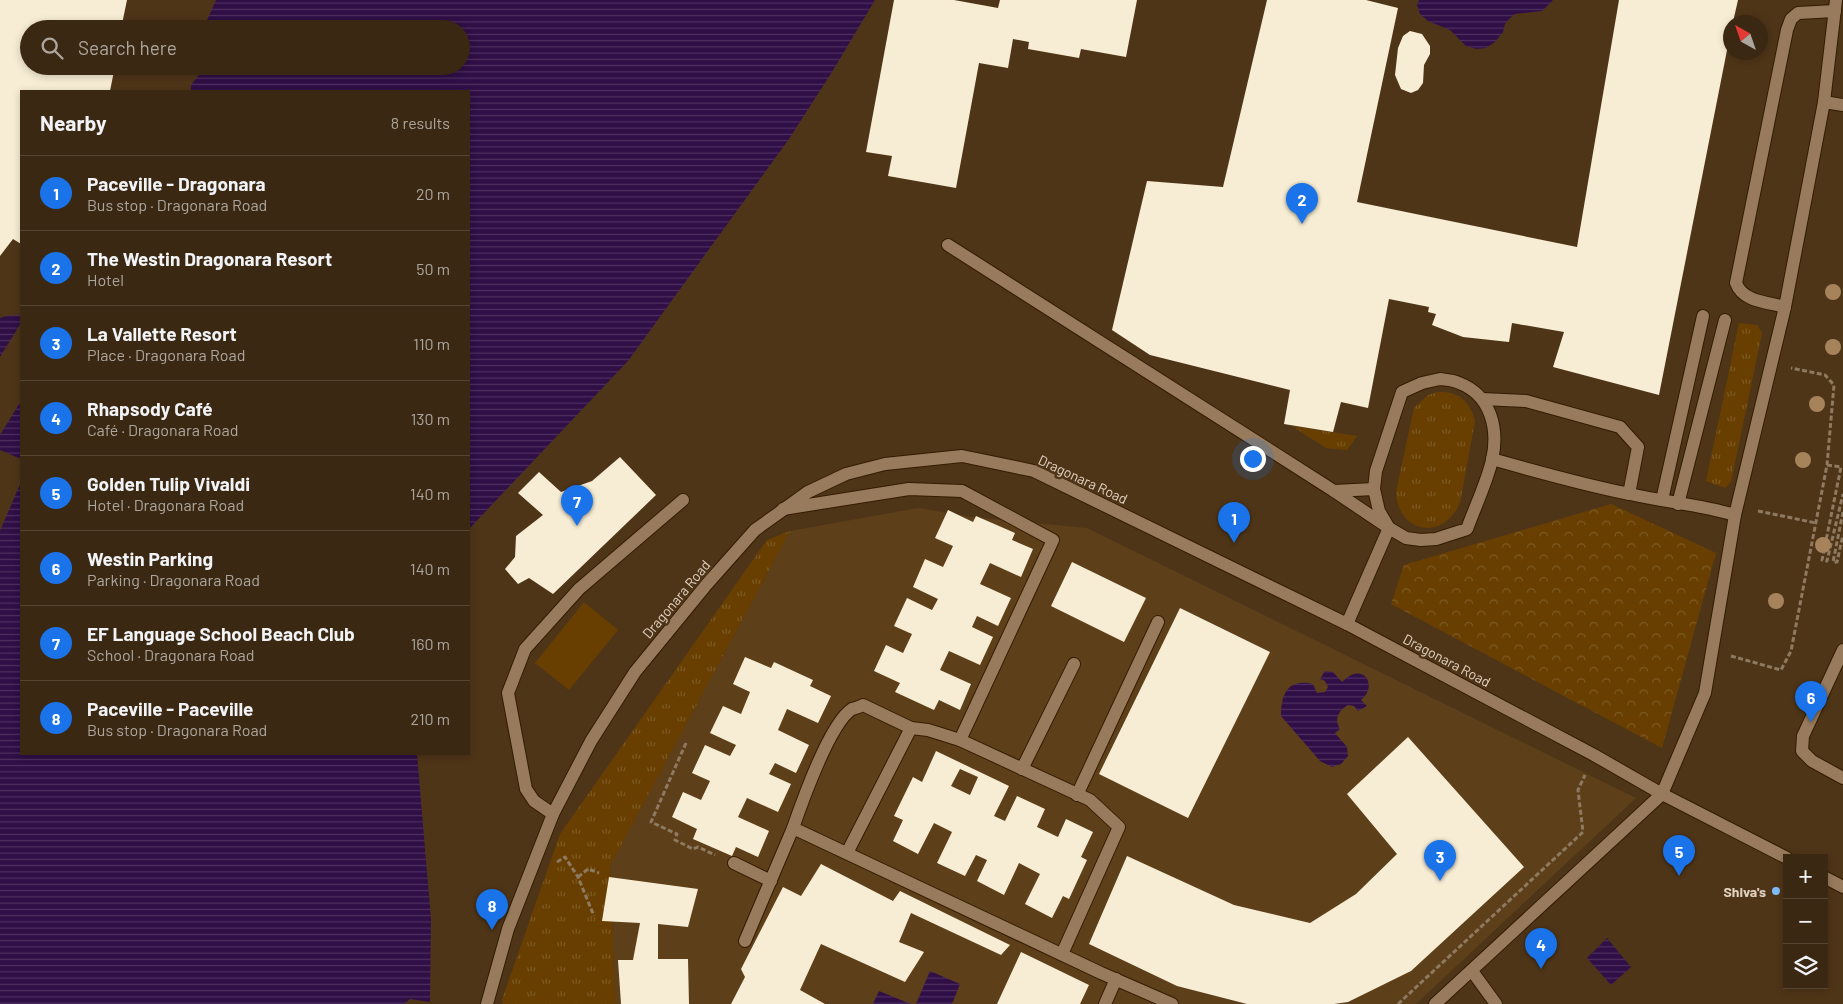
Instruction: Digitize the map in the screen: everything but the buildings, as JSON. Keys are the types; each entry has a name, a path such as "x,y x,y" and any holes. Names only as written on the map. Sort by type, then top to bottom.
{"street":[{"path":"1436,1004 1662,794 1705,693 1735,515 1785,307 1824,102 1835,6 1798,13 1791,19 1787,30 1736,283 1739,291 1746,297 1785,307"},
{"path":"1824,102 1843,105"},
{"path":"948,245 1334,491 1389,528 1406,538 1436,540 1467,529 1492,459 1494,432 1492,416 1482,399 1472,389 1458,382 1440,379 1422,383 1402,392 1376,471 1374,489 1379,510 1389,528"},
{"path":"1662,500 1703,316"},
{"path":"1678,504 1725,320"},
{"path":"1482,399 1526,401 1620,427 1638,447 1629,494"},
{"name":"Dragonara Road","path":"487,1004 508,929 553,814 591,741 636,672 707,584 749,536 782,509 808,492 846,474 885,464 962,456 1034,471 1347,624 1594,755 1662,794 1783,856"},
{"path":"1492,459 1629,494 1715,509 1735,515"},
{"path":"782,509 909,489 962,491 1053,540 960,740"},
{"path":"1334,491 1374,489"},
{"path":"553,814 534,802 526,789 508,693 525,649 579,589 683,500"},
{"path":"1347,624 1389,528"},
{"path":"1077,795 1158,622"},
{"path":"1843,650 1803,736 1802,750 1812,761 1843,778"},
{"path":"1022,768 1074,664"},
{"path":"745,940 793,828 809,782 838,725 851,710 863,705 911,728 928,730 960,740 1090,800 1119,827 1062,954"},
{"path":"847,853 911,728"},
{"path":"793,828 1172,1004"},
{"path":"734,864 770,880"},
{"path":"1828,879 1843,887"},
{"path":"1472,971 1496,1004"},
{"path":"1105,1004 1116,978"}],"path":[{"path":"1727,655 1781,670 1791,651 1827,465 1834,385 1825,375 1771,364"},
{"path":"1827,465 1842,467 1822,560 1827,562 1843,494"},
{"path":"1758,511 1816,523"},
{"path":"1843,512 1833,562 1838,562 1843,535"},
{"path":"686,744 651,822 677,834 675,840 693,849"},
{"path":"1398,1004 1583,832 1578,790 1594,755"},
{"path":"538,852 554,863 565,857 578,877 594,916"},
{"path":"578,877 588,869 599,873"}],"shaded area":[{"path":"216,0 875,0 789,139 628,361 470,528 470,90 191,90 191,85 199,75 470,75 470,20 207,20"},
{"path":"1419,0 1553,0 1542,11 1515,14 1505,24 1503,32 1495,42 1486,48 1476,49 1466,46 1450,30 1428,21 1420,14 1417,5"},
{"path":"20,315 20,325 0,357 0,318"},
{"path":"20,403 20,459 0,450 0,435"},
{"path":"20,484 20,755 417,755 431,919 430,1002 410,999 404,1004 0,1004 0,531"},
{"path":"918,508 972,517 1087,528 1636,798 1416,1004 615,1004 610,866 790,531"},
{"path":"1325,671 1333,672 1342,682 1350,676 1362,674 1368,682 1369,688 1361,700 1367,706 1358,711 1354,706 1348,705 1338,716 1337,722 1340,729 1335,733 1347,747 1348,756 1341,764 1332,767 1320,761 1281,716 1284,695 1291,686 1304,683 1313,684 1317,693 1325,692 1328,687 1325,681 1320,679"},
{"path":"1607,938 1631,967 1611,985 1587,958"},
{"path":"930,971 960,984 952,1004 916,1004"},
{"path":"879,991 911,1004 873,1004"}],"green space":[{"path":"1739,323 1757,325 1762,333 1731,482 1725,488 1706,481"},
{"path":"1438,392 1457,395 1470,408 1475,421 1460,503 1452,515 1443,523 1433,527 1422,528 1404,517 1396,492 1414,408 1428,395"},
{"path":"1292,426 1357,436 1347,450 1326,448"},
{"path":"1611,504 1716,553 1662,748 1391,604 1404,565"},
{"path":"790,531 610,866 615,1004 503,1004 502,1000 560,834 767,540"},
{"path":"584,602 618,630 569,690 535,663"}],"place":[{"name":"The Westin Dragonara Resort","path":"1302,224"},
{"name":"EF Language School Beach Club","path":"577,526"},
{"name":"Paceville - Dragonara","path":"1234,543"},
{"name":"Westin Parking","path":"1811,722"},
{"name":"Golden Tulip Vivaldi","path":"1679,876"},
{"name":"La Vallette Resort","path":"1440,881"},
{"name":"Shiva's","path":"1776,891"},
{"name":"Paceville - Paceville","path":"492,930"},
{"name":"Rhapsody Café","path":"1541,969"}]}
